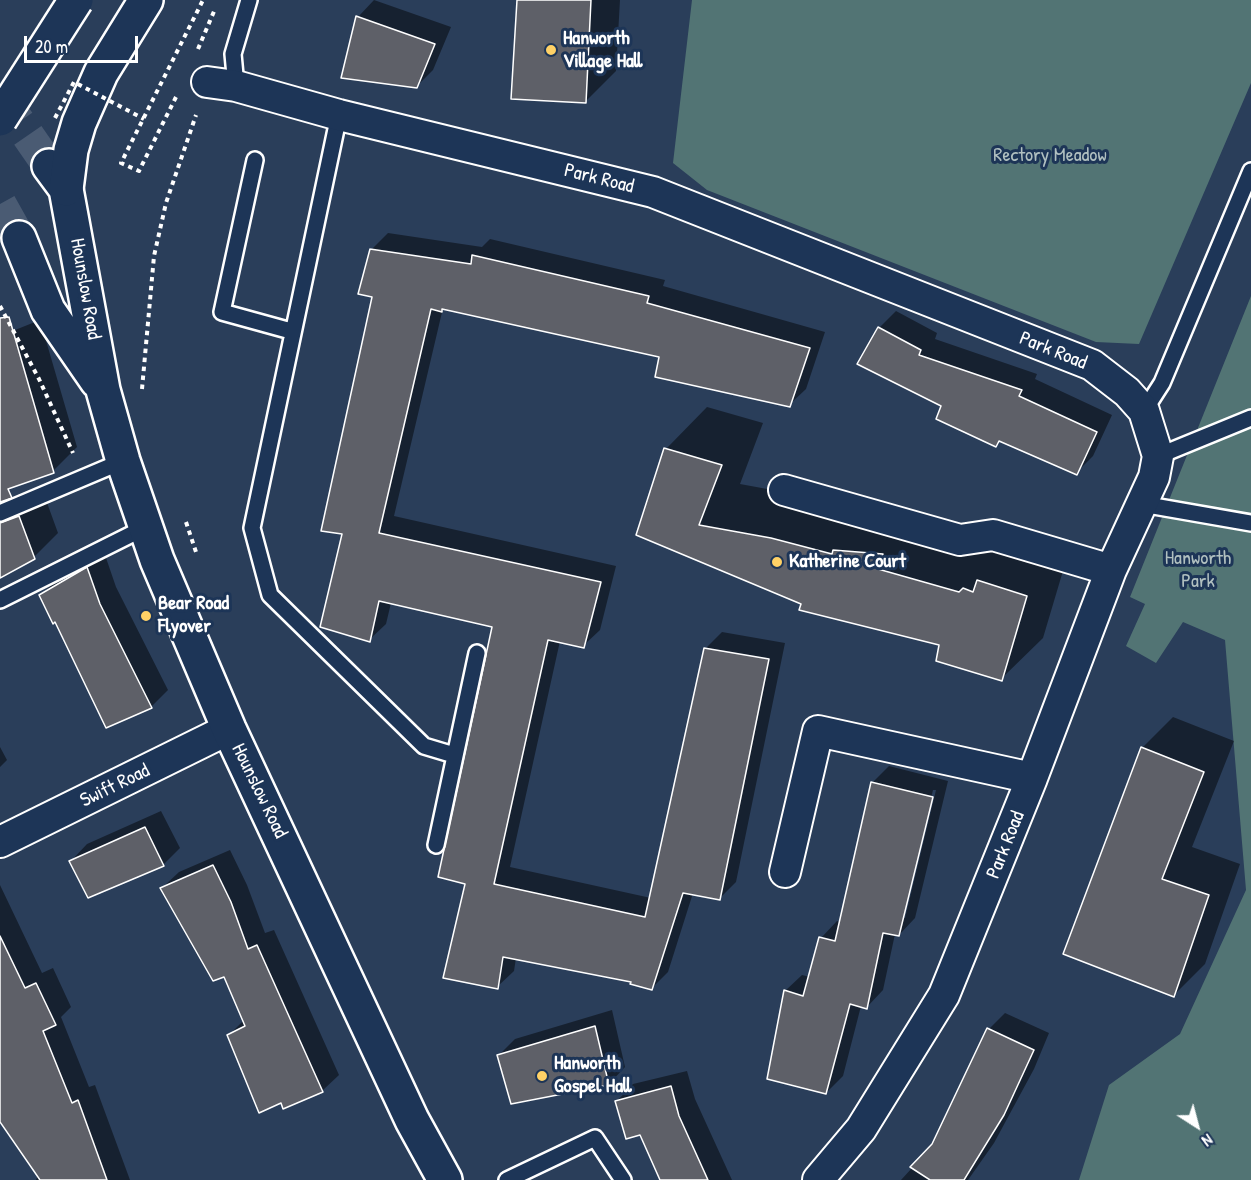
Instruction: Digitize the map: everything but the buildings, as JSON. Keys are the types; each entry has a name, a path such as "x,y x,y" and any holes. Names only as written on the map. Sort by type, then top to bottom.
{"main road":[{"path":"0,119 76,0"},
{"name":"Hounslow Road","path":"146,0 101,73 58,177 103,390 123,461 146,527 202,670 412,1120 445,1180"},
{"name":"Hounslow Road","path":"19,238 48,310 103,390"}],"street":[{"name":"Park Road","path":"207,82 236,86 339,115 653,192 1092,365 1127,392 1144,411 1158,456 1154,477 1111,570 1032,778 944,995 861,1129 818,1180"},
{"path":"784,490 960,540 993,535 1111,570"},
{"name":"Swift Road","path":"0,842 229,729"},
{"path":"784,872 818,731 1032,778"}],"lane":[{"path":"236,86 233,54 249,0"},
{"path":"339,115 291,331 252,528 270,595 424,746 454,755"},
{"path":"255,160 222,312 291,331"},
{"path":"1144,411 1162,383 1251,171"},
{"path":"1158,456 1251,418"},
{"path":"0,513 123,461"},
{"path":"1142,504 1251,523"},
{"path":"0,600 146,527"},
{"path":"435,844 477,653"},
{"path":"507,1180 596,1138 623,1180"}],"path":[{"path":"178,91 139,171 121,163 203,0"},
{"path":"197,51 219,0"},
{"path":"55,117 74,82 144,119"},
{"path":"142,391 154,256 166,203 207,82"},
{"path":"0,306 39,379 83,477"}],"green space":[{"name":"Rectory Meadow","path":"692,0 1251,0 1251,83 1139,344 1096,342 707,190 673,163"},
{"name":"Hanworth Park","path":"1251,296 1251,1180 1079,1180 1109,1085 1180,1034 1246,890 1225,640 1183,622 1156,663 1126,646 1145,604 1130,597"}],"tunnel":[{"path":"0,95 49,166"},
{"path":"0,204 19,238"}],"place":[{"name":"Hanworth Village Hall","path":"551,50"},
{"name":"Katherine Court","path":"777,562"},
{"name":"Bear Road Flyover","path":"146,616"},
{"name":"Hanworth Gospel Hall","path":"542,1076"}]}
